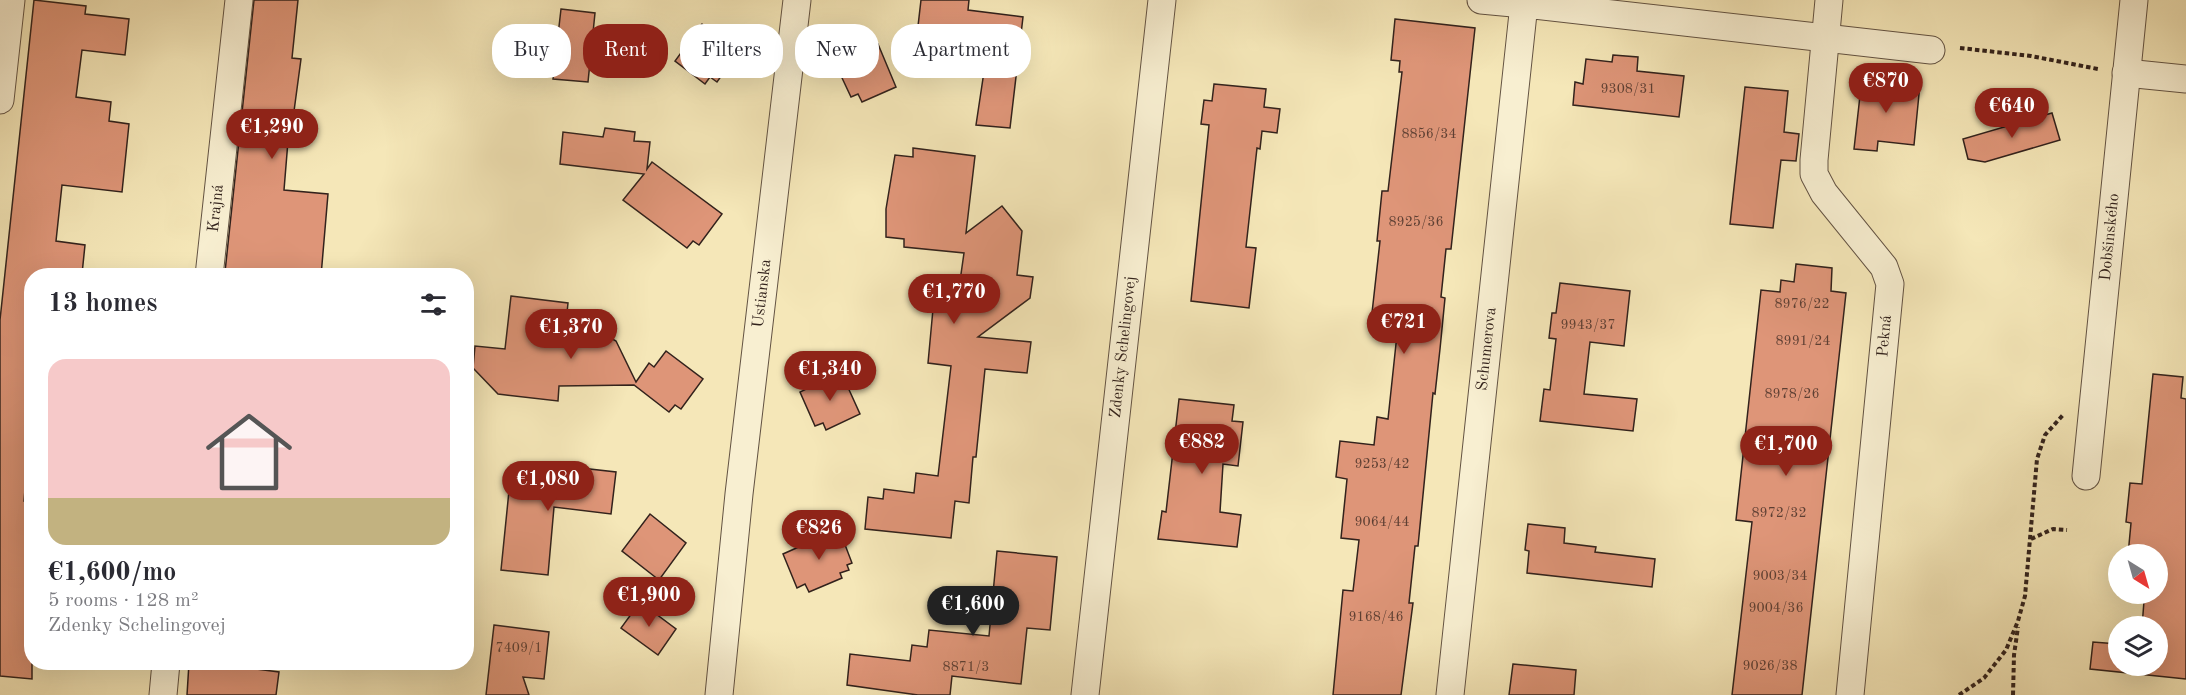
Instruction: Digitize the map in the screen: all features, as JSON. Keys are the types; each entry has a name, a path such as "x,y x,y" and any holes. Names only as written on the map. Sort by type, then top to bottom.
{"street":[{"path":"0,100 11,0"},
{"name":"Krajná","path":"210,268 239,0"},
{"name":"Ustianska","path":"719,695 739,494 797,0"},
{"name":"Zdenky Schelingovej","path":"1084,695 1162,0"},
{"path":"1481,0 1524,2 1931,50"},
{"name":"Pekná","path":"1829,0 1814,174 1824,193 1884,267 1890,284 1850,695"},
{"name":"Dobšinského","path":"2086,476 2134,0"},
{"name":"Schumerova","path":"1450,695 1524,2"},
{"path":"2126,73 2186,79"},
{"path":"163,695 165,670"}],"path":[{"path":"1931,50 1936,45 2031,56 2073,66 2126,73"},
{"path":"1959,695 1984,678 2006,650 2018,621 2025,596 2037,459 2045,435 2059,418 2074,407 2094,407"},
{"path":"2030,539 2053,529 2067,530"},
{"path":"2013,695 2018,621"}],"building":[{"path":"34,0 86,6 85,14 129,19 125,55 82,50 76,97 111,102 109,121 129,124 122,192 62,185 56,241 85,245 83,268 24,268 24,670 32,670 32,679 0,676 0,320"},
{"path":"254,0 298,0 292,58 301,59 290,141 288,141 284,190 328,194 322,268 225,268"},
{"path":"921,0 969,0 968,10 1023,17 1022,24 918,24"},
{"path":"561,9 595,13 594,24 583,24 583,78 588,78 588,82 553,79 571,78 571,24 559,24"},
{"path":"1395,19 1475,28 1451,249 1446,249 1441,297 1445,298 1440,349 1435,394 1433,393 1418,546 1415,546 1409,603 1413,603 1401,695 1333,695 1343,590 1353,591 1359,540 1341,538 1347,479 1336,477 1340,441 1374,445 1377,417 1388,419 1398,325 1371,322 1380,241 1377,241 1382,191 1388,191 1402,72 1399,72 1400,61 1391,60"},
{"path":"879,46 896,87 862,102 858,94 851,97 842,78 879,78"},
{"path":"680,54 680,65 675,61"},
{"path":"1613,55 1638,57 1637,71 1684,76 1679,117 1573,105 1575,82 1583,84 1586,59 1612,62"},
{"path":"697,78 709,78 705,84"},
{"path":"983,78 1016,78 1010,128 976,125"},
{"path":"1862,78 1920,84 1914,145 1878,141 1877,151 1854,149"},
{"path":"1214,84 1266,89 1264,107 1280,109 1277,133 1262,131 1260,149 1257,148 1246,247 1256,248 1249,308 1191,301 1209,125 1201,124 1204,100 1212,101"},
{"path":"1745,87 1788,91 1784,132 1799,134 1796,161 1781,160 1773,228 1730,224"},
{"path":"2052,113 2060,140 1985,162 1968,159 1963,139"},
{"path":"605,128 635,132 634,141 650,142 647,169 652,162 722,214 699,245 693,241 687,248 623,200 644,174 560,164 563,132 603,137"},
{"path":"913,148 975,156 966,233 1002,206 1022,231 1017,275 1033,277 1030,298 978,337 1031,342 1027,373 985,369 969,503 955,501 951,538 865,529 868,497 883,499 884,489 914,493 916,473 938,476 951,366 928,363 933,309 949,311 958,295 964,253 904,247 904,239 886,237 886,209 895,155 913,157"},
{"path":"1796,264 1832,268 1831,291 1846,293 1802,695 1732,695 1752,522 1736,520 1761,290 1780,292 1781,280 1794,282"},
{"path":"1560,283 1630,291 1624,346 1590,342 1584,394 1637,399 1633,431 1540,421 1544,389 1550,390 1556,339 1549,338 1552,313 1556,313"},
{"path":"511,296 568,303 565,332 609,337 616,341 636,382 649,363 654,367 666,351 703,379 681,409 675,405 669,412 634,385 559,386 558,401 498,394 474,369 475,346 505,349"},
{"path":"841,372 860,414 826,430 823,423 815,426 800,392"},
{"path":"2153,374 2183,377 2181,398 2186,399 2186,679 2157,676 2168,676 2168,616 2143,616 2144,604 2168,604 2168,544 2129,544 2131,523 2126,522 2130,483 2142,484"},
{"path":"1179,399 1234,405 1232,421 1243,422 1238,466 1223,464 1220,512 1241,515 1237,547 1158,539 1162,511 1166,512"},
{"path":"572,467 616,472 611,514 554,507 548,575 501,570 511,471 571,476"},
{"path":"650,514 686,543 659,580 622,551"},
{"path":"1528,524 1565,528 1564,543 1596,547 1595,552 1655,559 1652,587 1527,573 1529,551 1525,550"},
{"path":"839,529 852,563 847,565 849,570 840,573 842,578 809,592 805,584 797,588 783,554"},
{"path":"997,551 1057,557 1050,630 1027,628 1021,684 952,676 950,695 918,695 847,685 850,654 910,661 912,645 927,647 929,630 989,636"},
{"path":"640,602 676,629 658,655 621,628"},
{"path":"494,625 549,632 544,679 523,677 529,695 486,695"},
{"path":"2093,642 2108,643 2108,671 2090,669"},
{"path":"1513,664 1576,670 1574,695 1509,695"},
{"path":"189,670 279,672 276,695 187,695"}]}
